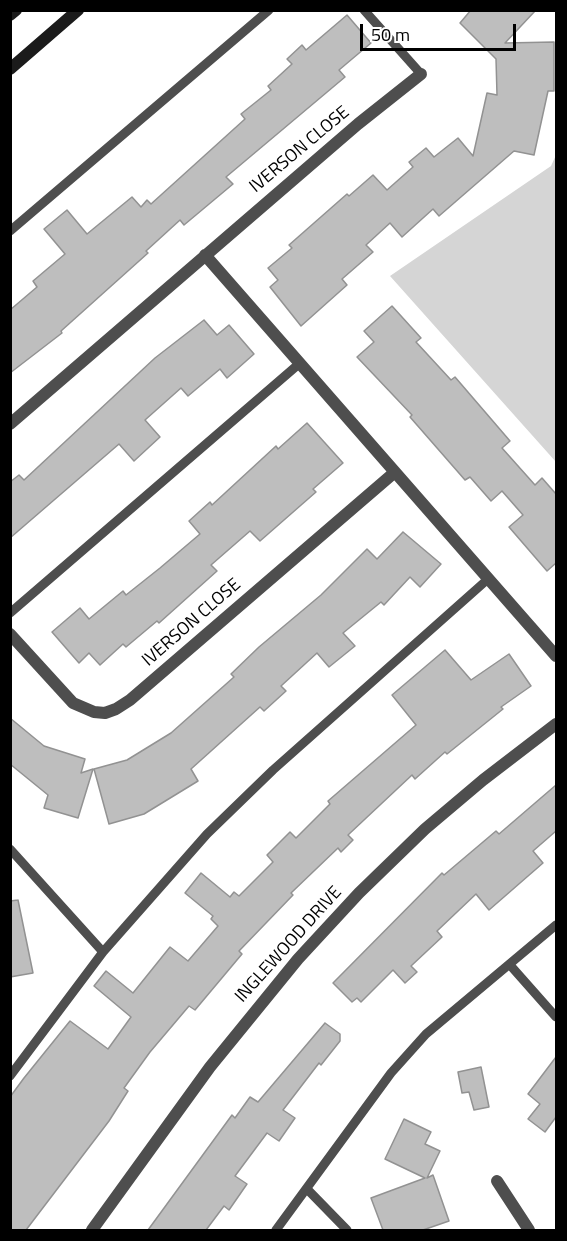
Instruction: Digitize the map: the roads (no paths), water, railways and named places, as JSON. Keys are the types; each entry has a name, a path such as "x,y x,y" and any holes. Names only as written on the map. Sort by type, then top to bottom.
{"main road":[{"path":"10,15 16,10"},
{"path":"10,69 78,10"}],"street":[{"name":"IVERSON CLOSE","path":"10,424 358,124 421,74"},
{"path":"205,255 556,656"},
{"name":"IVERSON CLOSE","path":"10,634 73,703 94,712 105,713 116,709 130,700 394,472"},
{"name":"INGLEWOOD DRIVE","path":"92,1230 210,1067 306,950 359,893 425,829 483,780 556,724"},
{"path":"497,1181 529,1230"}],"lane":[{"path":"10,231 270,10"},
{"path":"364,10 421,74"},
{"path":"10,613 300,363"},
{"path":"10,1076 103,952 207,834 273,770 488,579"},
{"path":"10,849 103,952"},
{"path":"276,1230 391,1073 426,1034 465,998 510,965 556,925"},
{"path":"510,965 556,1017"},
{"path":"307,1189 347,1230"}]}
